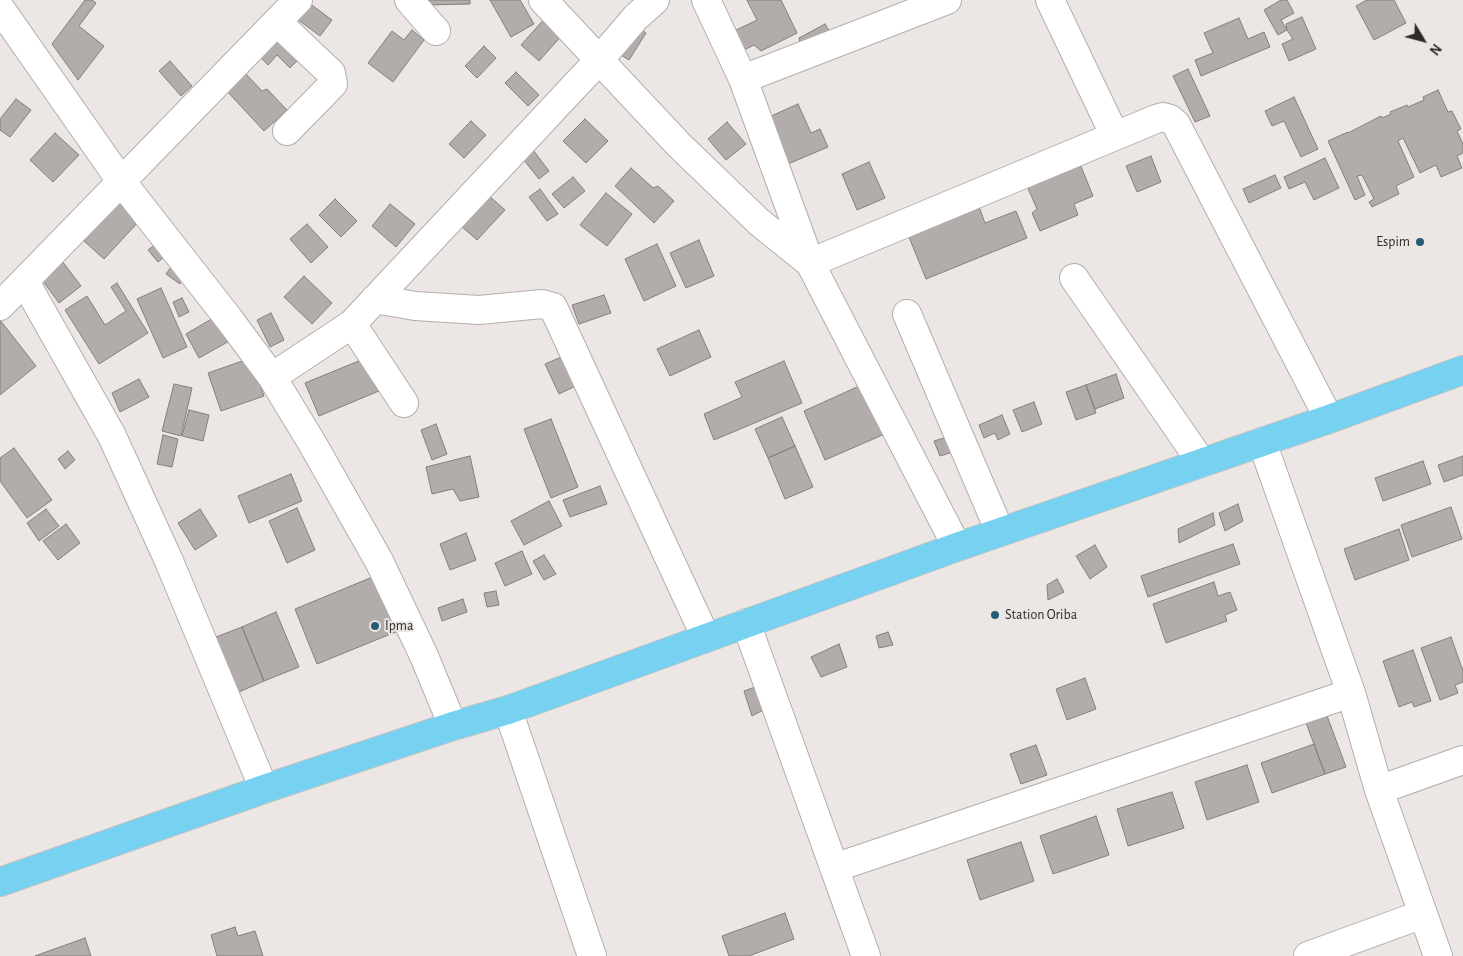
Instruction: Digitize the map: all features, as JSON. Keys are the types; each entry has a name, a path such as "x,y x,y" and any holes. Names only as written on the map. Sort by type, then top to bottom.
{"main road":[{"path":"0,882 264,789 453,726 508,710 746,622 1329,419 1463,370"}],"street":[{"path":"0,306 298,0"},
{"path":"409,0 436,31"},
{"path":"543,0 679,145 759,222 810,263"},
{"path":"272,377 352,324 600,59 636,17 655,0"},
{"path":"706,0 743,79 810,263 957,547"},
{"path":"743,79 947,0"},
{"path":"1050,0 1115,136"},
{"path":"0,8 121,181 272,377 379,561 424,656 453,726"},
{"path":"277,22 331,73 333,84 287,131"},
{"path":"810,263 1162,117 1170,119 1176,124 1329,419"},
{"path":"1074,278 1202,463"},
{"path":"25,282 112,436 169,561 264,789"},
{"path":"375,300 415,306 479,310 542,304 553,306 706,638"},
{"path":"907,314 1000,532"},
{"path":"352,324 404,403"},
{"path":"1262,442 1351,693 1379,790 1438,956"},
{"path":"746,622 866,956"},
{"path":"834,868 1351,693"},
{"path":"508,710 592,956"},
{"path":"1379,790 1463,760"},
{"path":"1308,956 1424,914"}],"building":[{"path":"85,0 92,0 96,3 79,26 104,46 78,80 52,44"},
{"path":"425,0 470,0 470,4 425,5"},
{"path":"490,0 520,0 534,24 511,37"},
{"path":"747,0 781,0 797,33 761,51 754,45 740,52 730,33 757,20"},
{"path":"1281,0 1287,0 1294,13 1281,20 1287,30 1278,35 1264,10"},
{"path":"1367,0 1394,0 1406,23 1374,40 1356,6"},
{"path":"309,3 332,20 320,36 297,19"},
{"path":"546,17 564,33 539,61 521,45"},
{"path":"1302,17 1316,49 1289,61 1282,44 1293,39 1287,30 1286,24"},
{"path":"1239,18 1248,39 1264,32 1270,47 1201,76 1195,60 1213,53 1204,33"},
{"path":"825,24 830,32 801,48 799,38"},
{"path":"635,26 646,33 629,60 618,53"},
{"path":"278,30 303,55 290,68 277,55 268,65 256,53"},
{"path":"412,30 424,40 393,82 368,63 392,31 404,40"},
{"path":"484,46 496,58 477,78 465,66"},
{"path":"170,61 192,86 181,96 159,71"},
{"path":"1188,69 1210,116 1195,122 1173,76"},
{"path":"244,72 262,91 267,89 287,110 264,131 225,89"},
{"path":"516,72 539,95 528,106 505,83"},
{"path":"1438,90 1448,112 1452,111 1461,129 1457,131 1463,144 1463,153 1457,156 1462,168 1441,177 1436,165 1420,173 1403,138 1398,141 1414,177 1396,186 1399,194 1372,207 1369,202 1374,199 1362,175 1357,176 1365,195 1355,200 1328,141 1381,116 1382,118 1391,114 1390,112 1424,100 1423,97"},
{"path":"1294,97 1318,149 1301,157 1284,121 1272,126 1265,111"},
{"path":"16,99 31,110 10,137 0,130 0,119"},
{"path":"798,104 811,133 820,129 828,147 788,164 769,117"},
{"path":"585,119 608,141 586,163 563,141"},
{"path":"471,121 486,135 464,158 449,144"},
{"path":"727,122 746,144 726,160 708,139"},
{"path":"55,133 79,155 53,182 30,160"},
{"path":"533,150 549,171 539,179 523,159"},
{"path":"1151,156 1161,182 1137,192 1126,166"},
{"path":"1325,158 1339,188 1314,200 1305,182 1289,189 1284,177"},
{"path":"869,162 885,198 857,210 842,174"},
{"path":"1080,164 1093,196 1074,204 1078,215 1040,231 1032,213 1037,209 1027,186"},
{"path":"631,168 653,188 658,186 674,201 654,223 615,186"},
{"path":"1275,175 1281,188 1249,203 1243,189"},
{"path":"573,177 585,191 564,208 552,194"},
{"path":"540,189 558,214 547,221 529,197"},
{"path":"606,193 632,214 607,246 580,225"},
{"path":"488,195 505,210 477,240 460,225"},
{"path":"335,199 357,221 341,237 319,215"},
{"path":"122,201 141,219 104,259 84,241"},
{"path":"390,204 415,224 396,247 372,226"},
{"path":"978,204 985,223 1016,211 1027,238 926,279 907,232"},
{"path":"307,224 328,247 311,263 290,239"},
{"path":"699,240 714,276 686,288 670,253"},
{"path":"159,242 168,254 158,262 148,250"},
{"path":"657,244 676,286 644,301 625,259"},
{"path":"59,257 81,286 59,303 37,273"},
{"path":"174,263 187,273 180,284 166,274"},
{"path":"304,276 332,303 312,324 284,297"},
{"path":"117,283 148,333 99,364 65,310 87,296 105,325 126,311 111,287"},
{"path":"161,288 187,347 163,358 137,299"},
{"path":"604,295 611,313 579,324 572,305"},
{"path":"182,298 189,312 179,317 173,302"},
{"path":"271,313 284,340 270,347 257,320"},
{"path":"220,314 233,339 199,358 186,334"},
{"path":"0,320 36,366 0,395"},
{"path":"699,330 711,357 670,376 657,349"},
{"path":"568,354 582,383 559,394 545,364"},
{"path":"251,358 264,396 221,411 208,373"},
{"path":"366,358 379,391 319,416 305,383"},
{"path":"784,361 802,403 714,440 704,414 742,397 735,382"},
{"path":"1116,374 1124,398 1095,409 1086,385"},
{"path":"139,379 149,397 120,412 112,393"},
{"path":"866,383 887,433 825,460 804,411"},
{"path":"174,384 192,388 181,436 162,431"},
{"path":"1086,385 1096,413 1076,420 1066,392"},
{"path":"1034,402 1042,424 1022,432 1013,410"},
{"path":"189,410 209,415 203,441 182,436"},
{"path":"1002,415 1010,434 998,440 995,433 984,438 979,425"},
{"path":"782,417 795,446 768,458 755,429"},
{"path":"551,419 578,487 551,498 524,429"},
{"path":"436,424 447,454 432,460 421,430"},
{"path":"163,435 178,439 172,467 157,464"},
{"path":"954,435 959,450 940,456 934,441"},
{"path":"795,446 813,487 785,499 768,458"},
{"path":"14,448 52,500 27,518 0,481 0,458"},
{"path":"68,451 75,460 65,469 58,459"},
{"path":"470,456 479,497 460,501 453,489 432,494 426,467"},
{"path":"1463,456 1463,475 1444,482 1438,465"},
{"path":"1423,461 1431,484 1383,501 1375,478"},
{"path":"291,474 302,501 249,523 238,496"},
{"path":"600,486 607,504 570,517 563,500"},
{"path":"549,501 562,526 524,545 511,521"},
{"path":"1238,504 1243,521 1225,531 1219,513"},
{"path":"1451,507 1462,539 1412,557 1401,525"},
{"path":"297,508 315,550 287,563 269,521"},
{"path":"46,509 59,526 39,541 27,523"},
{"path":"200,509 217,536 195,550 178,523"},
{"path":"1213,513 1215,525 1179,543 1178,529"},
{"path":"66,524 80,543 58,560 43,541"},
{"path":"1399,529 1409,560 1355,580 1344,549"},
{"path":"466,533 476,560 450,570 440,544"},
{"path":"1233,544 1240,564 1148,597 1141,576"},
{"path":"1095,545 1107,567 1090,579 1076,556"},
{"path":"522,551 532,574 505,586 495,563"},
{"path":"544,555 556,574 544,580 533,561"},
{"path":"375,576 398,631 317,664 295,609"},
{"path":"1057,579 1064,592 1048,600 1047,585"},
{"path":"1214,582 1218,596 1230,592 1237,610 1225,615 1227,621 1166,643 1153,604"},
{"path":"496,591 499,605 487,607 484,593"},
{"path":"463,599 467,612 442,621 438,608"},
{"path":"276,612 299,667 264,681 242,627"},
{"path":"242,627 264,681 239,692 216,637"},
{"path":"888,632 893,645 879,648 876,636"},
{"path":"1451,637 1463,671 1463,682 1455,685 1458,693 1440,700 1421,648"},
{"path":"839,644 847,667 821,677 811,657"},
{"path":"1413,650 1431,701 1414,707 1412,702 1399,707 1383,661"},
{"path":"1085,678 1096,709 1067,720 1056,689"},
{"path":"761,685 769,707 752,716 744,691"},
{"path":"1326,713 1346,767 1325,774 1305,720"},
{"path":"1314,744 1325,774 1272,793 1261,763"},
{"path":"1036,745 1047,775 1021,784 1010,754"},
{"path":"1247,765 1259,802 1207,820 1195,782"},
{"path":"1172,792 1184,828 1128,846 1117,809"},
{"path":"1096,816 1109,855 1053,874 1040,836"},
{"path":"1021,842 1034,881 980,900 967,860"},
{"path":"785,913 794,939 749,956 729,956 722,936"},
{"path":"235,927 238,936 255,931 263,956 217,956 211,935"},
{"path":"85,938 91,956 35,956"}],"place":[{"name":"Espim","path":"1420,242"},
{"name":"Station Oriba","path":"995,615"},
{"name":"Ipma","path":"375,626"}]}
